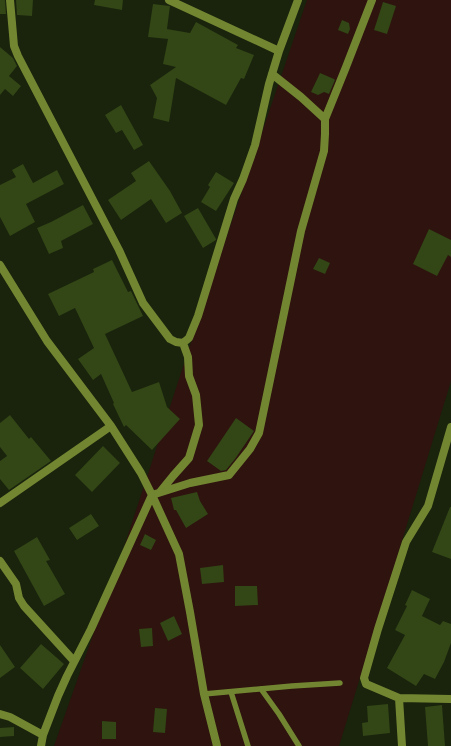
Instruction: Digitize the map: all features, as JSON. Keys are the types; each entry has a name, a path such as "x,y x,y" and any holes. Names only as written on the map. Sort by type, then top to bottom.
{"street":[{"path":"10,0 14,46 18,56 119,250 143,303 170,339 183,343 189,338 198,316 234,199 255,145 272,74 298,0"},
{"path":"169,0 279,51"},
{"path":"156,493 190,483 229,476 250,449 259,433 301,231 324,151 325,119 372,0"},
{"path":"272,74 301,97 325,119"},
{"path":"0,264 47,341 111,426 141,473 156,493 179,554 204,694 217,746"},
{"path":"41,746 43,735 58,696 156,493 189,458 199,425 196,395 189,376 188,357 183,343"},
{"path":"0,504 111,426"},
{"path":"451,430 428,506 406,542 364,678 366,684 399,698 451,699"},
{"path":"0,561 16,584 19,598 24,606 74,662"},
{"path":"399,698 402,746"},
{"path":"0,714 10,716 43,735"}],"lane":[{"path":"204,694 340,683"},
{"path":"260,689 279,714 299,746"},
{"path":"231,692 248,746"}],"shaded area":[{"path":"307,0 451,0 451,381 339,746 54,746 125,544 200,315"}],"building":[{"path":"0,0 5,0 6,14 0,14"},
{"path":"16,0 33,0 32,16 17,15"},
{"path":"95,0 123,0 122,10 94,5"},
{"path":"383,2 396,6 387,34 374,30"},
{"path":"153,4 170,6 167,29 190,33 196,22 238,45 236,48 254,55 244,79 241,78 226,105 176,78 169,122 153,118 157,98 150,85 176,67 163,64 168,39 148,37"},
{"path":"342,20 349,23 350,29 348,34 338,30"},
{"path":"0,47 13,58 17,66 9,76 21,86 13,96 5,89 0,95"},
{"path":"320,73 335,80 329,94 324,92 318,95 311,92"},
{"path":"121,105 143,145 134,150 122,130 116,133 105,115"},
{"path":"149,161 170,191 182,213 166,223 151,199 121,220 108,200 136,181 131,173"},
{"path":"23,164 33,183 57,170 64,184 26,204 35,222 10,236 0,217 0,185 16,177 12,170"},
{"path":"216,172 234,183 216,211 201,202 210,187 208,185"},
{"path":"83,205 93,224 61,241 63,248 49,254 37,228"},
{"path":"198,208 216,239 203,248 184,216"},
{"path":"429,229 451,240 451,257 448,255 437,276 413,264"},
{"path":"319,258 330,263 325,274 313,269"},
{"path":"112,260 128,292 131,291 143,316 105,334 132,392 159,382 167,407 180,419 152,450 126,425 124,427 101,374 93,380 78,359 94,348 75,308 59,316 48,294 94,272 93,269"},
{"path":"10,415 29,439 31,437 51,461 9,490 0,479 0,461 7,456 0,447 0,423"},
{"path":"236,418 254,431 226,470 221,471 207,461"},
{"path":"103,446 120,463 92,492 75,475"},
{"path":"197,492 200,501 208,514 186,528 176,510 174,510 171,498"},
{"path":"451,507 451,559 432,552"},
{"path":"91,514 99,526 77,540 69,528"},
{"path":"145,534 156,540 151,550 140,545"},
{"path":"37,537 50,560 46,561 65,594 44,606 14,551"},
{"path":"223,565 224,582 202,584 200,568"},
{"path":"235,586 257,586 258,605 235,606"},
{"path":"412,590 430,599 422,616 440,625 443,621 451,624 451,643 444,662 435,679 424,674 416,686 387,668 405,635 395,630 407,606 405,605"},
{"path":"174,616 182,634 168,641 160,623"},
{"path":"152,628 153,646 141,647 139,629"},
{"path":"41,644 64,664 43,689 20,668"},
{"path":"0,645 15,667 0,678"},
{"path":"388,704 390,733 363,736 362,723 368,722 367,706"},
{"path":"442,705 445,746 428,746 425,707"},
{"path":"155,708 167,709 165,733 153,732"},
{"path":"102,721 116,722 116,739 102,739"},
{"path":"14,727 14,736 0,737 0,728"}]}
